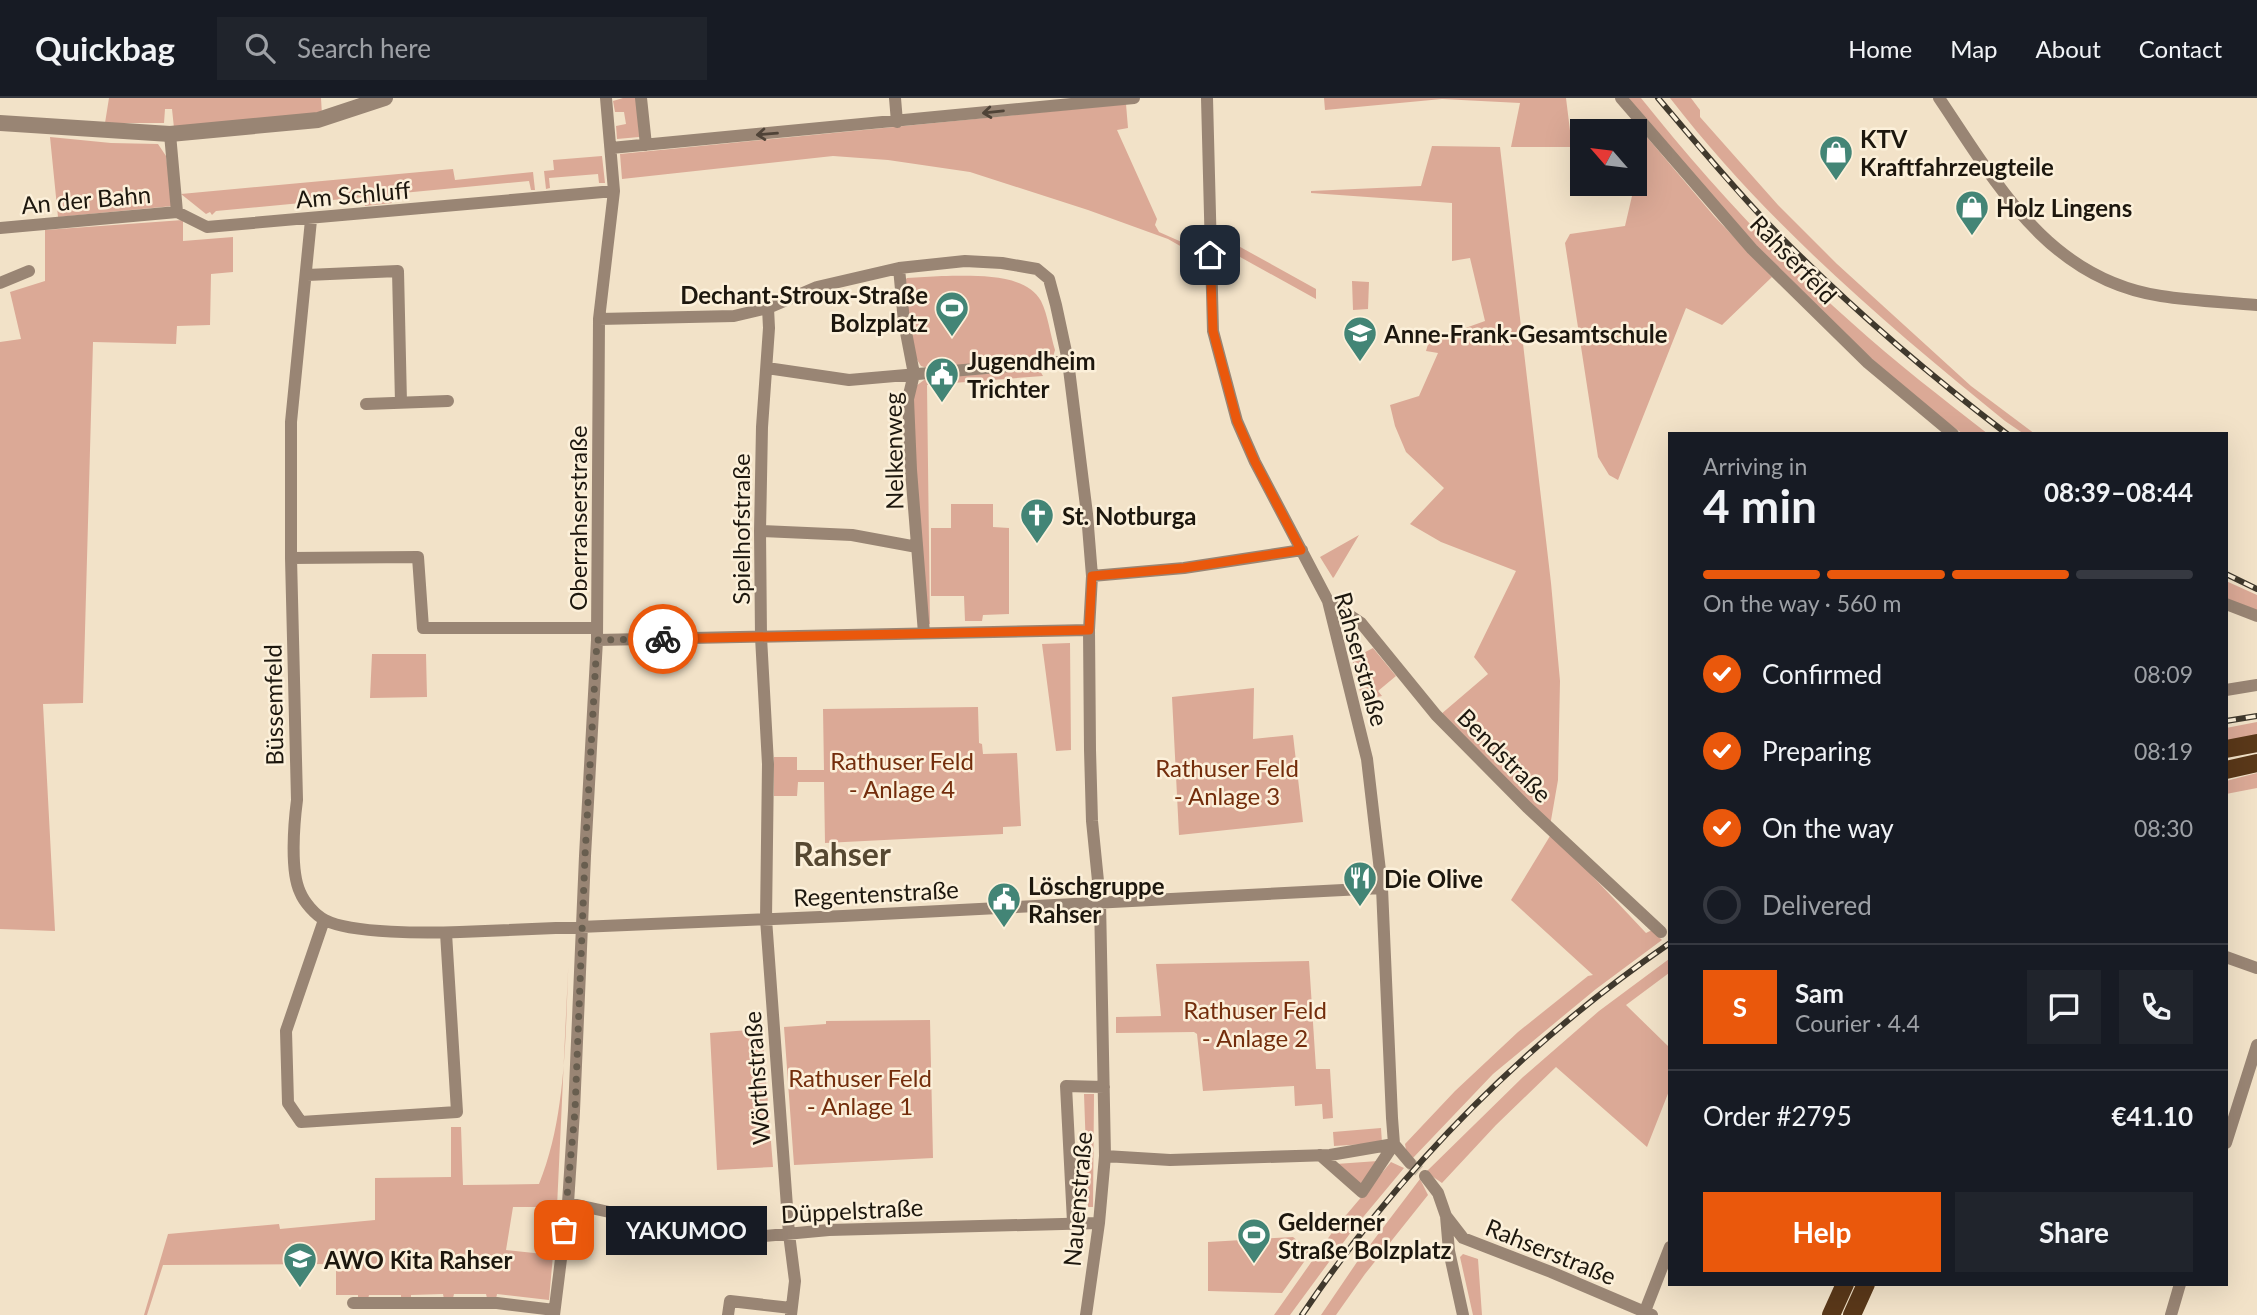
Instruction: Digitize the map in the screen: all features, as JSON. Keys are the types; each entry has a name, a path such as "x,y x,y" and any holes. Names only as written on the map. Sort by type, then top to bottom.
{"main road":[{"path":"2228,750 2257,744"},
{"path":"2228,770 2257,764"},
{"path":"1831,1315 1844,1286"},
{"path":"1852,1315 1865,1286"}],"street":[{"path":"0,122 170,134 318,120 385,98"},
{"name":"Oberrahserstraße","path":"554,1312 568,1203 575,1111 597,634 599,319 614,191 606,98"},
{"path":"641,98 646,145"},
{"path":"895,98 897,122"},
{"path":"611,148 1135,98"},
{"name":"Rahserstraße","path":"1206,98 1213,331 1237,421 1255,462 1328,601 1367,759 1382,888 1394,1144"},
{"name":"Rahserfeld","path":"1621,98 1752,249 1868,363 1951,432"},
{"path":"1939,98 2011,203 2031,227 2070,260 2112,283 2160,296 2257,304"},
{"path":"170,134 177,212"},
{"name":"Am Schluff","path":"177,212 207,228 614,191"},
{"name":"An der Bahn","path":"0,228 177,212"},
{"name":"Büssemfeld","path":"311,220 292,422 291,558 297,800 294,823 299,891 308,905 324,920"},
{"name":"Nauenstraße","path":"599,319 734,316 768,308 817,287 899,268 965,261 1037,269 1049,279 1068,361 1092,576 1089,630 1092,821 1100,901 1105,1156 1086,1315"},
{"name":"Nelkenweg","path":"899,268 904,321 914,374 908,398 924,633"},
{"path":"0,283 29,271"},
{"path":"307,275 398,271 401,403"},
{"name":"Spielhofstraße","path":"766,919 768,764 761,637 760,531 768,308"},
{"path":"767,368 849,380 1068,361"},
{"path":"366,404 448,401"},
{"path":"760,531 852,535 917,547"},
{"path":"1092,576 1184,568 1301,550"},
{"path":"291,558 418,557 423,628 761,637 1089,630"},
{"name":"Bendstraße","path":"1328,601 1361,623 1436,715 1527,807 1661,932"},
{"path":"2228,605 2257,617"},
{"path":"2228,690 2257,685"},
{"name":"Regentenstraße","path":"582,927 1382,888"},
{"name":"Wörthstraße","path":"766,919 789,1234 795,1280 791,1311"},
{"path":"446,933 457,1112 301,1122 288,1103 286,1031 324,920 356,928 403,932 446,933 582,927"},
{"path":"2228,958 2257,968"},
{"path":"2228,1137 2257,1045"},
{"name":"Nauenstraße","path":"1073,1222 1066,1086 1104,1087"},
{"path":"1320,1155 1362,1192 1394,1144"},
{"path":"1105,1156 1170,1160 1320,1155 1394,1144"},
{"path":"1394,1144 1410,1163"},
{"name":"Rahserstraße","path":"1425,1176 1438,1193 1446,1216 1462,1238 1648,1313"},
{"name":"Düppelstraße","path":"568,1203 733,1239 829,1230 1099,1223"},
{"path":"1446,1216 1449,1251 1463,1315"},
{"path":"1648,1313 1668,1253"},
{"path":"2171,1315 2179,1286"},
{"path":"728,1315 730,1301 791,1311"},
{"path":"353,1303 497,1303 554,1312"}],"green space":[{"path":"109,98 321,98 322,115 174,128 172,109 165,109 164,123 105,123"},
{"path":"638,98 639,137 617,139 616,126 626,124 624,112 615,112 613,101"},
{"path":"1324,98 1566,98 1570,147 1511,147 1520,103 1442,99 1325,110"},
{"path":"1627,98 1641,98 1742,215 1823,297 1885,352 1985,432 1960,432 1924,405 1844,334 1736,227"},
{"path":"1670,98 1691,98 1700,110 1700,117 1778,205 1837,264 1971,386 2032,432 2021,432 2005,421 1871,308 1745,187"},
{"path":"1126,104 1128,128 1117,130 1157,219 1155,225 1159,232 1193,247 1189,251 1168,239 1088,210 970,172 888,160 833,156 622,179 620,154"},
{"path":"50,137 158,144 166,156 173,206 58,217"},
{"path":"1647,137 1714,216 1772,277 1722,325 1686,308 1618,480 1609,475 1598,457 1565,243 1570,234 1625,226 1632,196 1647,196"},
{"path":"1432,146 1500,147 1560,681 1558,780 1550,826 1440,715 1488,674 1474,657 1516,571 1441,542 1410,524 1444,488 1406,452 1390,405 1419,396 1438,353 1426,351 1429,341 1485,321 1470,258 1452,261 1452,203 1311,193 1421,186"},
{"path":"602,156 605,183 599,183 598,174 549,178 550,188 546,189 544,171 554,170 553,160"},
{"path":"453,169 455,180 533,172 535,190 531,190 529,181 392,194 392,203 365,206 364,197 216,211 212,215 210,212 206,214 181,194"},
{"path":"183,220 183,241 233,237 233,272 211,274 210,325 177,326 176,344 93,342 83,703 43,704 55,931 0,929 0,342 21,339 10,292 45,281 45,230"},
{"path":"1221,237 1230,238 1233,243 1316,289 1316,299 1222,247"},
{"name":"Dechant-Stroux-Straße Bolzplatz","path":"942,276 1011,280 1034,292 1045,312 1055,350 1053,357 930,369 921,366 914,355 904,281 907,278"},
{"path":"1352,281 1369,282 1368,309 1353,310"},
{"path":"1039,369 1043,376 927,385 930,624 927,624 913,447 913,399 916,386 928,377"},
{"path":"951,504 993,504 993,527 1009,528 1009,614 983,615 982,621 965,621 964,596 931,596 931,528 951,528"},
{"path":"1359,535 1334,577 1333,578 1320,557"},
{"path":"2228,582 2257,595 2257,611 2228,600"},
{"path":"1070,643 1071,750 1056,751 1042,644"},
{"path":"1373,648 1396,676 1378,691 1382,696 1362,700 1352,659"},
{"path":"372,654 426,654 427,697 370,698"},
{"name":"Rathuser Feld - Anlage 3","path":"1254,688 1253,739 1293,735 1303,822 1179,835 1172,697"},
{"name":"Rathuser Feld - Anlage 4","path":"978,707 979,743 982,744 983,754 1017,753 1021,826 1003,827 1003,834 825,843 824,782 798,782 797,796 774,796 774,757 797,757 797,770 824,770 823,709"},
{"path":"2257,722 2257,737 2228,743 2228,728"},
{"path":"2257,773 2257,788 2228,794 2228,780"},
{"path":"1550,836 1567,849 1646,933 1652,930 1662,940 1596,989 1493,1074 1412,1159 1405,1144 1455,1091 1518,1032 1588,976 1593,975 1511,900"},
{"path":"1668,960 1668,974 1626,1005 1668,1046 1668,1094 1647,1147 1556,1067 1496,1125 1442,1183 1426,1172 1523,1077 1599,1011"},
{"name":"Rathuser Feld - Anlage 2","path":"1309,961 1316,1069 1330,1069 1333,1118 1323,1119 1322,1104 1295,1106 1294,1086 1203,1091 1197,1034 1194,1032 1116,1033 1116,1017 1161,1016 1156,964"},
{"name":"Rathuser Feld - Anlage 1","path":"930,1020 933,1158 794,1165 784,1027 826,1024 826,1021"},
{"path":"762,1029 773,1167 717,1170 710,1033"},
{"path":"564,1066 557,1207 513,1207 506,1250 553,1255 549,1300 497,1294 496,1299 487,1298 486,1294 454,1294 453,1298 444,1299 443,1294 411,1295 411,1298 401,1298 401,1295 369,1295 368,1299 358,1300 358,1295 336,1295 336,1264 163,1265 147,1315 144,1315 168,1234 279,1224 280,1229 375,1220 375,1178 451,1177 451,1127 461,1127 463,1185 539,1184 555,1128"},
{"path":"1084,1094 1094,1094 1093,1207 1088,1207"},
{"path":"1381,1128 1382,1143 1334,1146 1333,1132"},
{"path":"1378,1161 1361,1184 1336,1164"},
{"path":"1391,1162 1404,1168 1354,1228 1290,1315 1274,1315 1336,1227"},
{"path":"1420,1179 1428,1195 1336,1315 1321,1315 1357,1262"},
{"name":"Gelderner Straße Bolzplatz","path":"1293,1237 1311,1252 1282,1293 1208,1291 1208,1242"},
{"path":"1463,1254 1478,1259 1482,1315 1473,1315 1460,1257"}],"tunnel":[{"path":"1410,1163 1425,1176"}],"railway":[{"path":"1658,98 1747,201 1805,261 1889,338 2004,432"},
{"path":"2228,575 2257,589"},
{"path":"2228,721 2257,716"},
{"path":"1302,1315 1380,1209 1468,1112 1565,1023 1668,944"}],"way so far":[{"path":"564,1230 575,1111 597,640 663,639"}],"place":[{"name":"KTV Kraftfahrzeugteile","path":"1836,182"},
{"name":"Holz Lingens","path":"1972,237"},
{"name":"Dechant-Stroux-Straße Bolzplatz","path":"952,338"},
{"name":"Anne-Frank-Gesamtschule","path":"1360,363"},
{"name":"Jugendheim Trichter","path":"942,404"},
{"name":"St. Notburga","path":"1037,545"},
{"name":"Die Olive","path":"1360,908"},
{"name":"Löschgruppe Rahser","path":"1004,929"},
{"name":"YAKUMOO","path":"564,1230"},
{"name":"Gelderner Straße Bolzplatz","path":"1254,1265"},
{"name":"AWO Kita Rahser","path":"300,1289"}],"district":[{"name":"Rahser","path":"842,853"}],"route":[{"path":"663,639 1089,630 1092,576 1184,568 1301,550 1237,421 1213,331 1210,255"}]}
